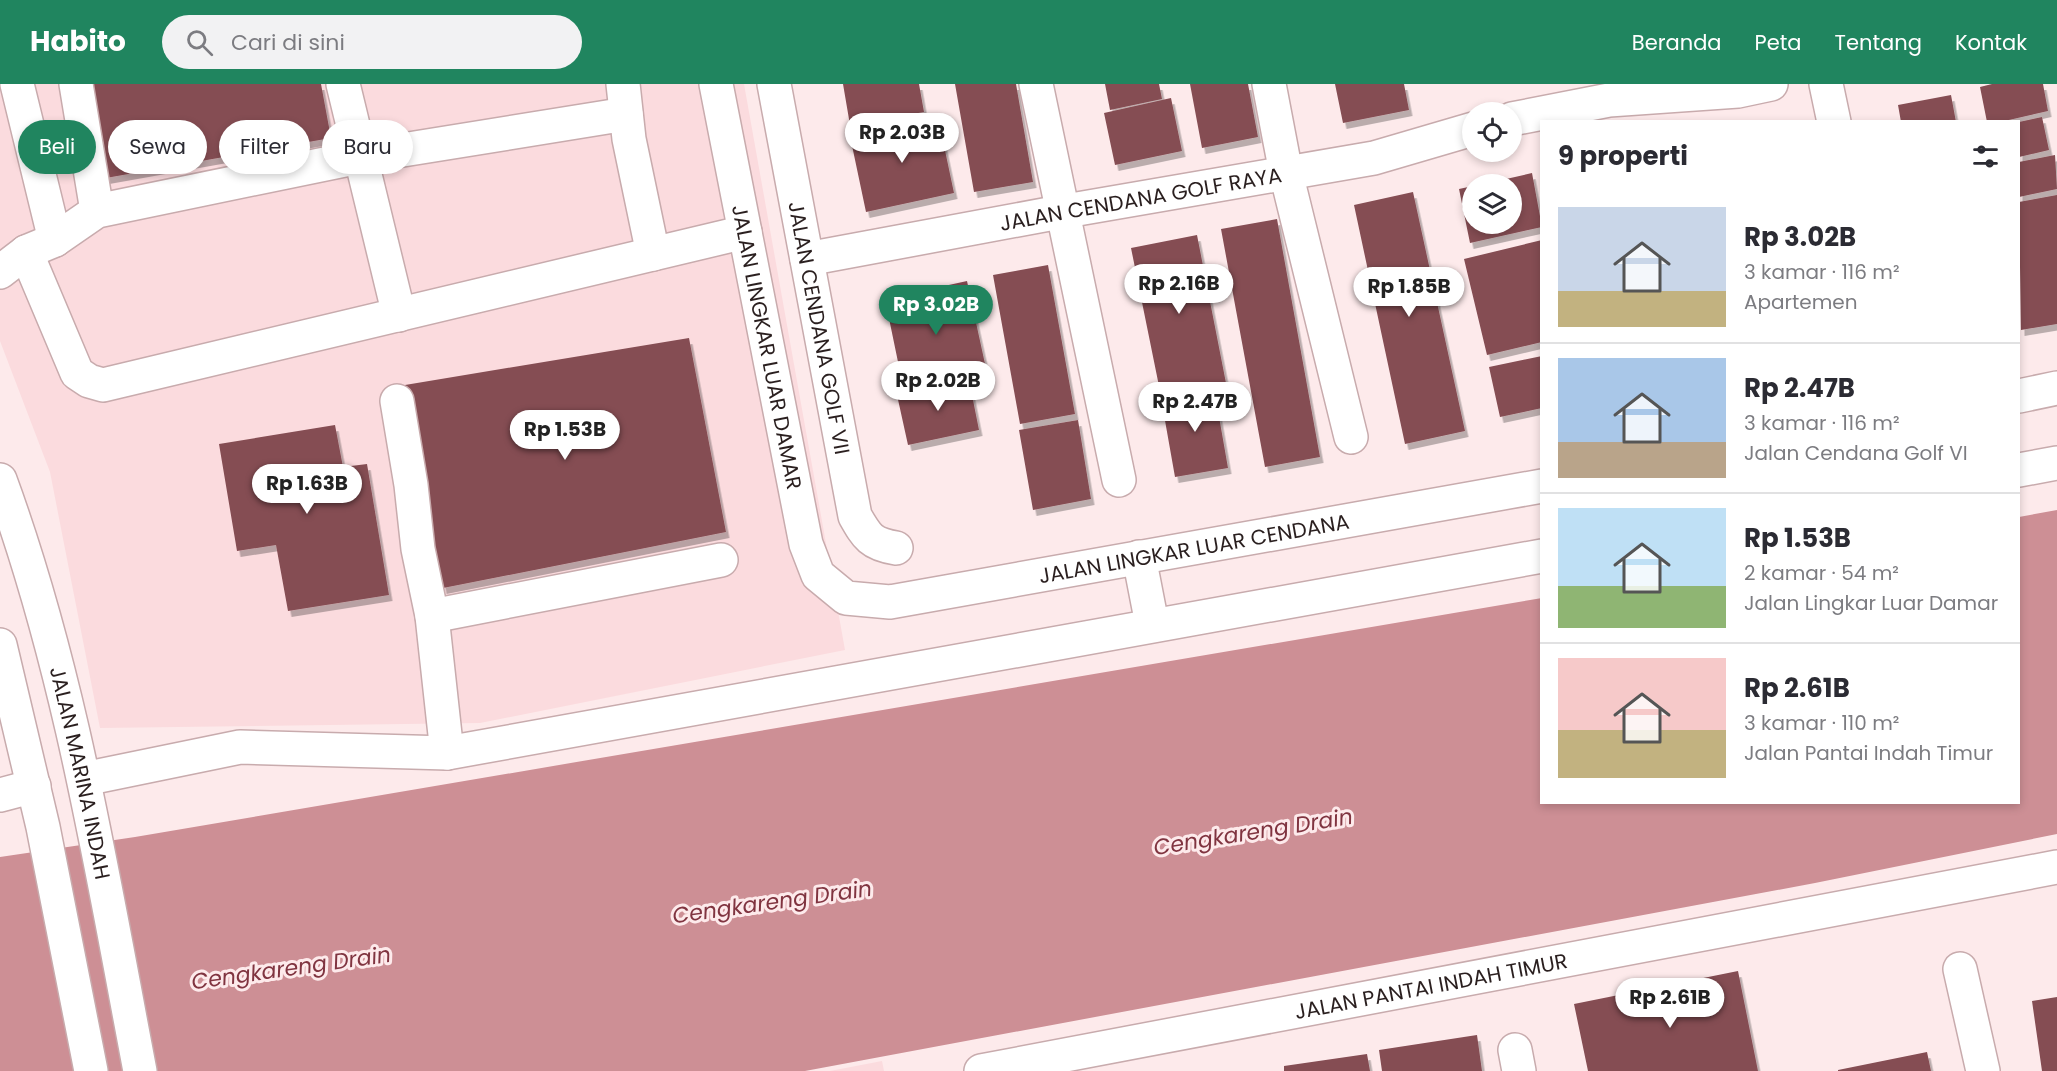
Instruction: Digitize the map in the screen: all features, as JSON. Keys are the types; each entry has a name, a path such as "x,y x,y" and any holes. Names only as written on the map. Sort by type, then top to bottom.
{"street":[{"path":"17,84 41,246 77,372 89,381 103,385 745,232"},
{"path":"76,84 97,212"},
{"path":"343,84 351,120"},
{"name":"JALAN LINGKAR LUAR DAMAR","path":"716,84 806,544 818,575 846,598"},
{"name":"JALAN CENDANA GOLF VII","path":"774,84 855,516 866,534 878,545 896,548"},
{"path":"1036,84 1060,212 1119,480"},
{"path":"1269,84 1286,173 1351,437"},
{"path":"1522,115 1550,105 1738,91 1771,84"},
{"path":"1826,84 1834,120"},
{"path":"413,145 624,99 629,139 653,254"},
{"name":"JALAN CENDANA GOLF RAYA","path":"807,259 1060,212 1374,158 1462,132"},
{"path":"0,272 97,212 322,165"},
{"path":"363,174 399,315"},
{"path":"2020,396 2057,388"},
{"path":"397,401 411,485 418,549 432,616 447,753"},
{"path":"2020,470 2057,463"},
{"name":"JALAN MARINA INDAH","path":"0,480 61,686 84,778 140,1071"},
{"name":"JALAN LINGKAR LUAR CENDANA","path":"846,598 891,602 1540,486"},
{"path":"0,795 57,778 84,778 240,747 447,753 1152,624 1540,556"},
{"path":"1139,557 1152,624"},
{"path":"432,616 721,560"},
{"path":"0,645 43,827 91,1071"},
{"path":"14,701 27,708 45,708 59,697 61,686"},
{"name":"JALAN PANTAI INDAH TIMUR","path":"981,1071 2057,867"},
{"path":"1960,969 1983,1071"}],"shaded area":[{"path":"0,84 744,84 845,650 480,723 100,728 50,472 0,341"},
{"path":"882,1061 884,1071 830,1071"}],"water":[{"name":"Cengkareng Drain","path":"2057,510 2057,834 1815,883 805,1071 0,1071 0,857 135,837 1540,598 1540,804 2020,804 2020,517"}],"building":[{"path":"88,84 321,84 328,120 322,120 322,140 310,142 310,120 219,120 219,158 207,160 207,120 108,120 108,174 128,174 106,178"},
{"path":"843,84 919,84 924,112 850,125"},
{"path":"955,84 1016,84 1033,182 974,192"},
{"path":"1105,84 1159,84 1162,99 1110,110"},
{"path":"1190,84 1248,84 1258,137 1202,148"},
{"path":"1335,84 1404,84 1409,110 1343,123"},
{"path":"1992,84 2043,84 2048,111 2009,120 1987,120 1980,87"},
{"path":"1951,95 1956,120 1901,120 1898,105"},
{"path":"1171,98 1182,151 1115,165 1104,113"},
{"path":"938,117 954,193 866,212 850,136"},
{"path":"2042,117 2049,150 2020,157 2020,122"},
{"path":"2055,155 2057,189 2020,197 2020,162"},
{"path":"1532,173 1540,227 1522,231 1522,175"},
{"path":"1462,188 1462,204 1459,189"},
{"path":"1413,192 1465,431 1405,444 1354,205"},
{"path":"2057,195 2057,324 2021,330 2020,266 2020,202"},
{"path":"1277,219 1320,457 1265,467 1221,229"},
{"path":"1468,234 1510,234 1470,243"},
{"path":"1197,235 1226,383 1161,396 1131,248"},
{"path":"1540,240 1540,342 1487,355 1464,259"},
{"path":"1048,265 1075,414 1020,424 993,275"},
{"path":"967,281 987,373 904,391 885,299"},
{"path":"689,338 726,532 443,588 405,385"},
{"path":"1540,356 1540,408 1500,417 1489,367"},
{"path":"969,380 979,430 908,445 897,395"},
{"path":"1214,388 1228,468 1175,477 1161,398"},
{"path":"1078,420 1091,499 1033,510 1019,430"},
{"path":"335,425 343,467 367,464 389,595 288,611 276,545 237,551 219,444"},
{"path":"1738,971 1758,1071 1588,1071 1574,1004"},
{"path":"2057,997 2057,1071 2042,1071 2032,1001"},
{"path":"1477,1035 1482,1071 1382,1071 1379,1050"},
{"path":"1927,1052 1931,1071 1838,1071 1838,1070"},
{"path":"1367,1054 1370,1071 1284,1071 1284,1066"}]}
